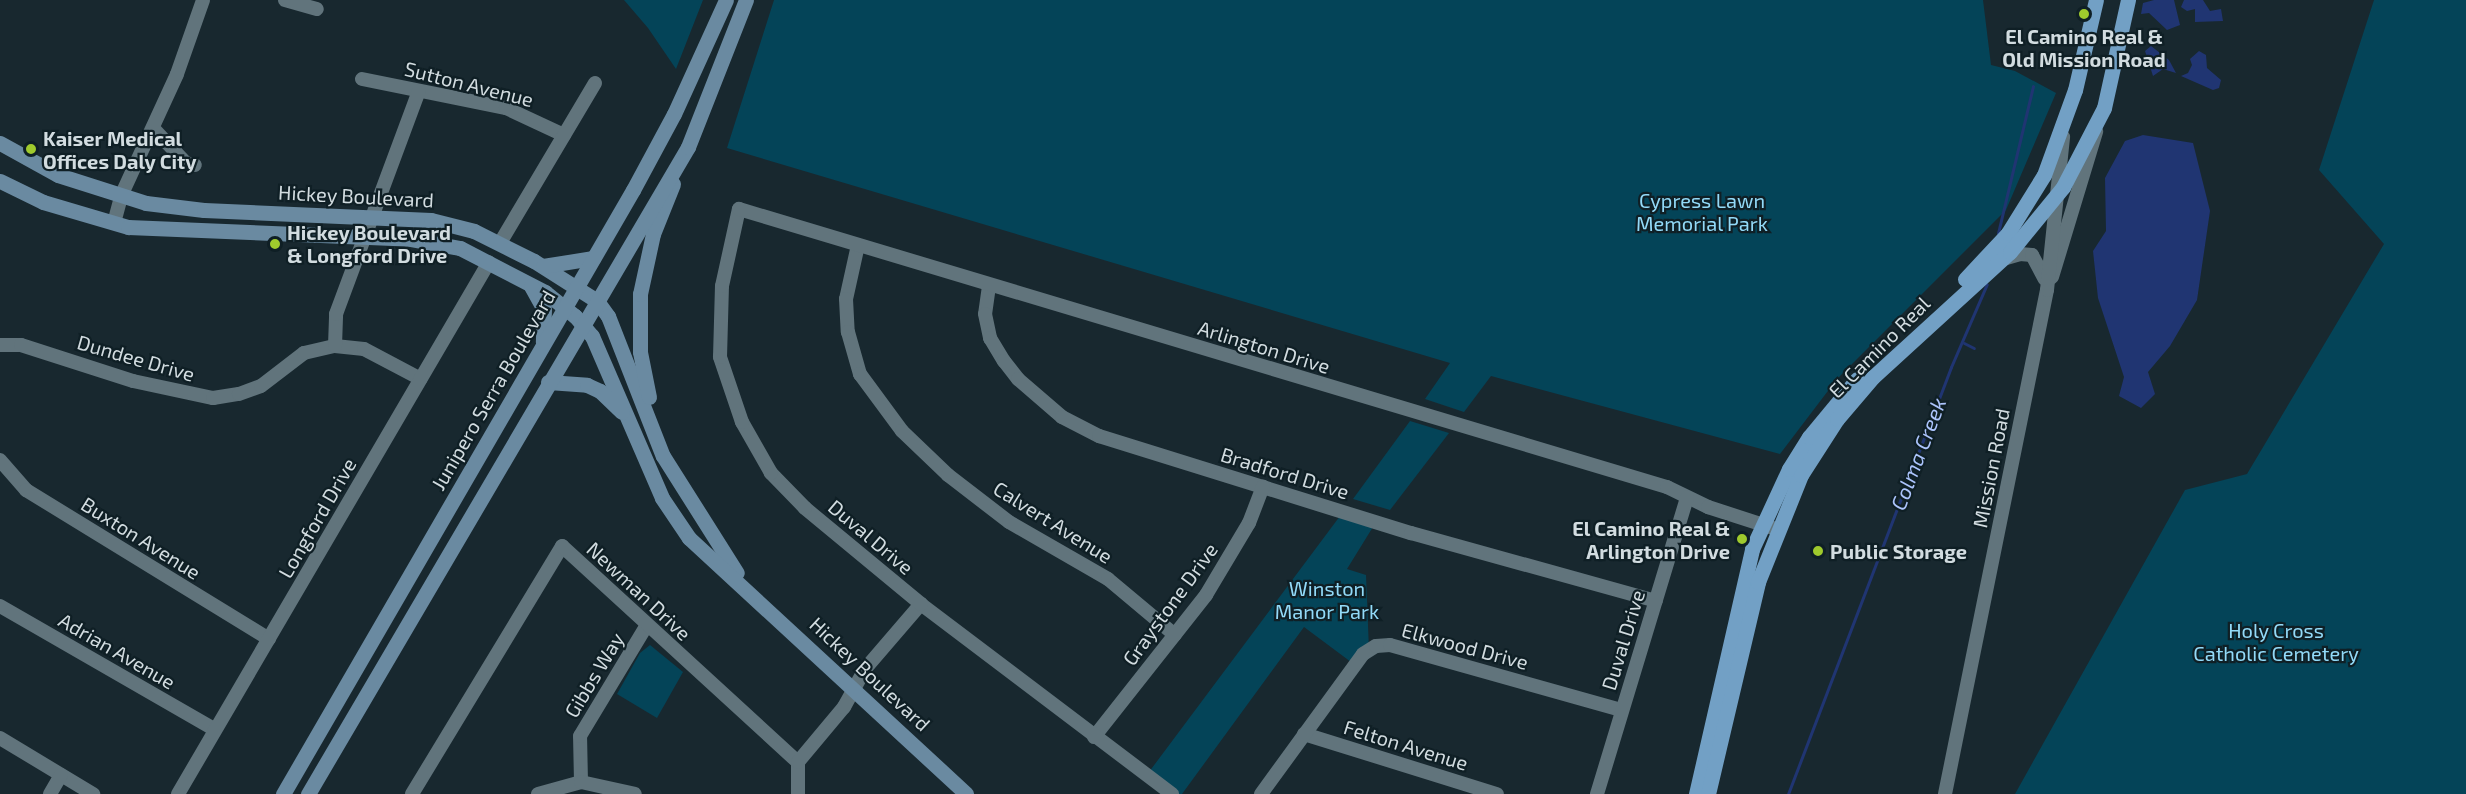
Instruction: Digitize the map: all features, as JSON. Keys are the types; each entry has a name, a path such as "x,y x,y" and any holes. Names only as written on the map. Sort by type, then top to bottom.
{"main road":[{"name":"Junipero Serra Boulevard","path":"283,794 577,289 674,114 726,0"},
{"path":"653,435 640,352 640,294 653,234 746,0"},
{"name":"El Camino Real","path":"1696,794 1743,577 1769,526 1804,445 1848,389 1976,269 2008,233 2040,185 2065,123 2096,0"},
{"name":"El Camino Real","path":"1708,794 1769,526 1815,452 1856,396 1897,353 2002,260 2054,200 2100,119 2128,0"},
{"name":"Hickey Boulevard","path":"0,142 58,175 121,196 204,210 420,218 474,231 542,266 597,302 619,336 653,435 680,487 745,586"},
{"path":"308,794 688,147"},
{"name":"Hickey Boulevard","path":"0,181 43,202 114,223 162,230 411,239 460,248 530,283 566,308 583,324 602,354 625,416 674,519 704,552 745,586 966,794"},
{"path":"542,266 593,258"},
{"path":"530,283 544,309 543,346"},
{"path":"548,382 587,385 600,391 625,416"}],"street":[{"path":"114,223 121,196 153,128 203,0"},
{"path":"285,0 317,9"},
{"name":"Sutton Avenue","path":"362,79 524,114 564,135"},
{"path":"500,243 595,83"},
{"path":"335,346 333,323 377,196 418,91"},
{"name":"Mission Road","path":"1945,794 2047,290 2100,119"},
{"name":"Mission Road","path":"2047,290 2054,200 2065,123"},
{"path":"153,128 186,163 195,165"},
{"name":"Arlington Drive","path":"739,209 989,286 1667,487 1687,497 1769,526"},
{"name":"Duval Drive","path":"739,209 722,286 720,357 742,422 771,473 791,494 921,604 1172,794"},
{"name":"Calvert Avenue","path":"858,245 846,299 848,332 860,374 902,431 948,475 1008,522 1108,579 1175,635"},
{"path":"2002,260 2020,254 2035,258 2047,290"},
{"name":"Longford Drive","path":"178,794 489,262"},
{"name":"Bradford Drive","path":"989,286 985,314 990,338 1018,379 1062,417 1099,436 1411,533 1656,601"},
{"name":"Dundee Drive","path":"0,345 21,345 133,381 213,398 239,394 261,386 304,353 335,346 364,349 421,379"},
{"name":"Buxton Avenue","path":"0,460 26,490 269,639"},
{"name":"Graystone Drive","path":"1094,737 1175,635 1234,551 1263,487"},
{"name":"Duval Drive","path":"1597,794 1687,497"},
{"name":"Newman Drive","path":"415,793 562,546 798,762"},
{"path":"798,794 798,762 844,707 865,669 921,604"},
{"name":"Adrian Avenue","path":"0,606 214,729"},
{"name":"Gibbs Way","path":"581,782 580,736 647,625"},
{"name":"Elkwood Drive","path":"1261,794 1363,654 1376,646 1390,645 1622,710"},
{"name":"Felton Avenue","path":"1304,734 1497,794"},
{"path":"0,738 93,794"},
{"path":"50,794 61,775"},
{"path":"538,794 581,782 635,794"}],"green space":[{"path":"624,0 703,0 676,69 648,28"},
{"name":"Cypress Lawn Memorial Park","path":"774,0 1983,0 1991,65 2015,71 2056,93 2006,210 1837,379 1780,454 1491,376 1464,412 1425,399 1450,363 727,148"},
{"name":"Holy Cross Catholic Cemetery","path":"2374,0 2466,0 2466,794 2015,794 2185,490 2247,474 2384,244 2319,170"},
{"path":"1410,421 1449,433 1390,510 1353,499"},
{"name":"Winston Manor Park","path":"1343,512 1376,522 1347,569 1366,575 1369,650 1355,665 1304,627 1182,794 1172,794 1146,776"},
{"path":"650,645 683,672 657,718 617,694 640,653"}],"water":[{"path":"2154,0 2174,0 2180,25 2167,30 2149,13 2141,14 2143,3"},
{"path":"2184,0 2203,0 2210,11 2221,9 2223,21 2195,22 2195,9 2187,11 2181,7"},
{"path":"2151,46 2169,60 2176,73 2163,69 2153,76 2145,51"},
{"path":"2199,51 2206,55 2207,68 2221,80 2219,88 2213,90 2181,76 2188,73 2192,65 2190,59"},
{"path":"2143,135 2193,143 2210,211 2197,300 2170,346 2148,372 2155,394 2141,408 2119,396 2124,377 2098,298 2093,251 2106,231 2105,178 2125,141"}],"waterway":[{"name":"Colma Creek","path":"1998,233 2033,86"},
{"name":"Colma Creek","path":"1788,794 1951,367 1987,284"},
{"path":"1964,343 1974,348"}],"place":[{"name":"El Camino Real & Old Mission Road","path":"2084,14"},
{"name":"Kaiser Medical Offices Daly City","path":"31,149"},
{"name":"Hickey Boulevard & Longford Drive","path":"275,244"},
{"name":"El Camino Real & Arlington Drive","path":"1742,539"},
{"name":"Public Storage","path":"1818,551"}]}
